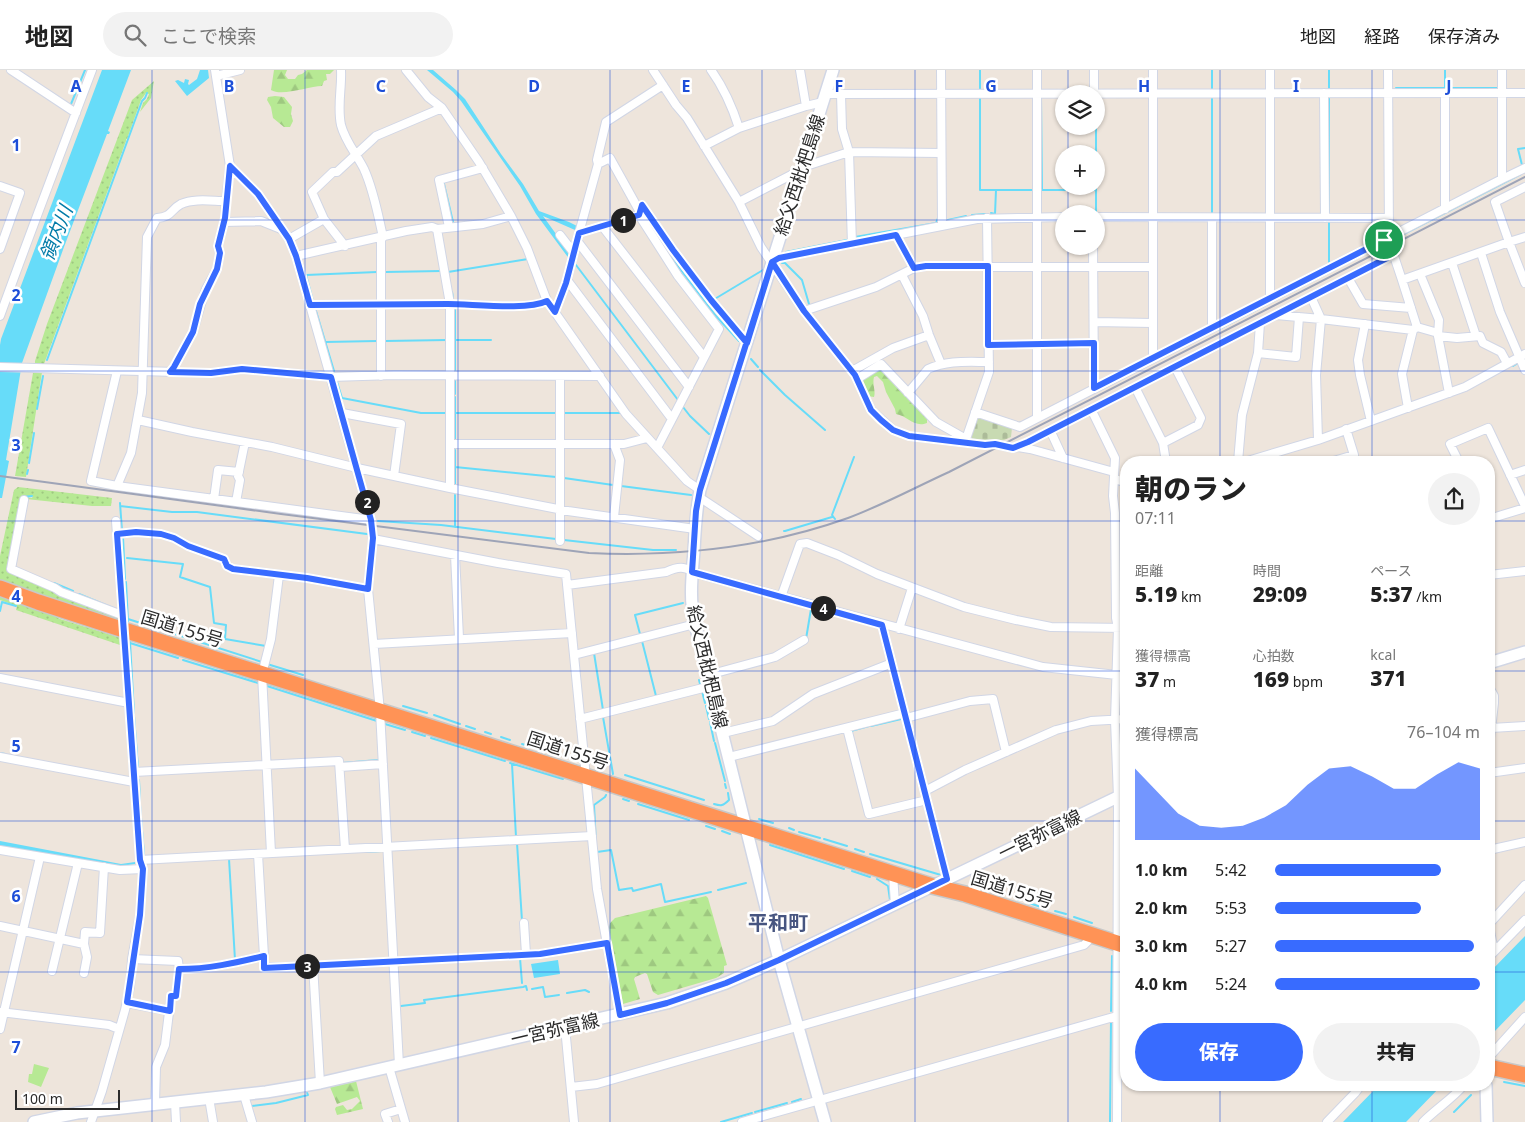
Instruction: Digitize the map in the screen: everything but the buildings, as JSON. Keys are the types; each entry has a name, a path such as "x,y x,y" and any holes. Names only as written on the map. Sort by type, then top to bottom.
{"highway":[{"name":"国道155号","path":"0,588 38,602 123,623 262,674 893,874 1094,936 1120,940"},
{"path":"1495,1068 1525,1075"}],"main road":[{"name":"給父西枇杷島線","path":"825,1122 779,960 691,607 699,493 833,70"},
{"path":"1495,661 1525,652"},
{"name":"一宮弥富線","path":"34,1122 77,1113 93,1117 155,1104 244,1095 320,1083 667,1003 702,992 779,960 1120,796"},
{"path":"1486,1091 1487,1122"}],"street":[{"path":"11,70 76,113"},
{"path":"0,316 92,70"},
{"path":"170,372 193,332 200,304 217,269 220,253 218,246 224,222 230,166 215,73 240,70"},
{"path":"341,70 339,102 341,124 355,156 370,182 382,237 380,304 381,376"},
{"path":"406,70 428,97 442,108 482,168 528,248 547,301 626,414 699,493 758,536"},
{"path":"653,70 687,118 739,202 757,240 804,311 852,371 871,410 893,430 909,436 1018,447 1394,256 1415,328 1402,374 1408,408"},
{"path":"712,70 724,87 739,128"},
{"path":"800,70 806,106"},
{"path":"941,70 942,226"},
{"path":"1037,70 1037,418"},
{"path":"1094,70 1094,85"},
{"path":"1153,70 1153,358"},
{"path":"1270,70 1270,298"},
{"path":"1387,258 1388,70"},
{"path":"1502,70 1502,179"},
{"path":"555,312 578,242 598,164 597,160 606,122 663,86"},
{"path":"704,146 739,128 806,106 824,98 841,94 1055,93"},
{"path":"1105,93 1525,93"},
{"path":"1324,93 1325,218"},
{"path":"1445,93 1445,209"},
{"path":"841,94 842,129 850,152 852,244"},
{"path":"345,246 324,219 312,192 376,136 442,108"},
{"path":"739,202 793,174 850,152 941,153"},
{"path":"598,164 610,158 639,214 678,276 719,329 656,448"},
{"path":"230,166 258,194 289,239 296,256 371,520 373,538 368,589 380,711 388,847 394,961 394,1066 405,1122"},
{"path":"449,228 439,180 482,168"},
{"path":"975,412 1020,426 1525,168"},
{"path":"0,186 20,193 0,249"},
{"path":"1525,187 1495,202 1525,284"},
{"path":"117,486 131,453 142,393 147,237 157,218 166,218 180,205 197,201 226,201"},
{"path":"639,214 642,205 673,250 747,343"},
{"path":"579,233 639,214"},
{"path":"296,256 406,231 432,227 437,229 483,224 511,216"},
{"path":"772,262 779,258 987,218 1055,217"},
{"path":"1105,217 1388,218"},
{"path":"966,441 989,372 987,218"},
{"path":"1212,218 1212,327"},
{"path":"289,239 324,219"},
{"path":"224,222 261,221 283,230"},
{"path":"602,226 704,358"},
{"path":"437,229 450,304 450,488"},
{"path":"560,235 574,253"},
{"path":"896,235 914,268"},
{"path":"1402,280 1525,237"},
{"path":"578,242 689,386"},
{"path":"1270,456 1318,440 1347,433 1371,421 1465,387 1507,363 1522,361 1500,312 1481,253"},
{"path":"1093,255 1094,388"},
{"path":"1452,263 1476,336"},
{"path":"804,311 876,287 914,268 926,266 1037,268 1153,267"},
{"path":"1420,274 1438,320 1438,334 1449,393"},
{"path":"902,275 923,316 941,364"},
{"path":"1348,278 1363,304 1410,308"},
{"path":"566,280 672,418"},
{"path":"1312,297 1321,319 1316,375 1318,440"},
{"path":"310,305 450,304 522,306 540,304 547,301"},
{"path":"1276,315 1415,328 1458,338 1480,336 1483,342 1501,352 1507,363"},
{"path":"1258,354 1296,357 1299,317"},
{"path":"1094,322 1153,323"},
{"path":"1239,456 1242,415 1258,354 1260,323"},
{"path":"1365,324 1358,360 1371,421"},
{"path":"852,371 893,348 929,335"},
{"path":"988,345 1094,343"},
{"path":"908,393 928,369 941,364 950,362 989,362"},
{"path":"857,379 881,364 936,422 966,441"},
{"path":"0,367 211,373 242,369 331,377 600,376"},
{"path":"1163,443 1198,425 1201,418 1175,367"},
{"path":"117,371 91,481 371,520"},
{"path":"560,376 560,541"},
{"path":"1135,387 1163,443 1165,456"},
{"path":"1091,409 1115,458 1116,618 1120,625"},
{"path":"342,413 401,424 394,476"},
{"path":"138,420 272,447 450,488 560,509 695,529"},
{"path":"1456,456 1450,444 1488,428 1525,507 1495,517"},
{"path":"1050,430 1064,458"},
{"path":"1347,433 1354,454 1348,456"},
{"path":"450,444 624,444 648,438"},
{"path":"236,502 240,480 238,476 245,442"},
{"path":"614,444 620,460 614,518"},
{"path":"1018,447 1064,458 1120,478"},
{"path":"214,499 218,470 239,472"},
{"path":"1510,475 1525,470"},
{"path":"24,500 11,568 123,623"},
{"path":"93,1117 127,1002 140,915 143,869 140,860 116,521"},
{"path":"117,534 136,532 161,534 224,559 227,566 233,569 307,578 368,589"},
{"path":"373,538 454,555 566,574 596,889 620,1015"},
{"path":"781,597 800,544 807,543 838,554 877,574 964,607 1051,627 1120,628"},
{"path":"454,555 459,638"},
{"path":"567,585 666,572 684,567 692,572 781,597 1043,667 1120,673"},
{"path":"1495,574 1525,571"},
{"path":"271,853 262,674 271,638 279,575"},
{"path":"899,629 912,588"},
{"path":"574,654 695,624"},
{"path":"882,625 947,879"},
{"path":"374,644 459,638 572,634"},
{"path":"580,718 709,681 775,657 804,640"},
{"path":"1120,646 1115,720 1120,774"},
{"path":"722,733 773,721 813,694 892,663"},
{"path":"0,678 129,703"},
{"path":"728,757 970,701 993,699 1006,752"},
{"path":"925,791 965,770 1056,730 1091,721 1120,720"},
{"path":"1495,728 1525,726"},
{"path":"847,728 869,814 927,800"},
{"path":"0,757 134,782"},
{"path":"134,772 339,761 345,849"},
{"path":"340,767 383,764"},
{"path":"1495,772 1525,768"},
{"path":"140,860 592,836"},
{"path":"1495,849 1525,842"},
{"path":"0,850 120,870 143,869"},
{"path":"258,854 264,968 540,954 607,943"},
{"path":"0,1029 2,1013 40,857"},
{"path":"52,971 78,863"},
{"path":"976,866 975,884 978,899"},
{"path":"84,973 87,957 84,944 85,932 100,933 104,867"},
{"path":"893,874 896,904"},
{"path":"1495,918 1525,885"},
{"path":"1495,951 1525,920"},
{"path":"524,924 526,954"},
{"path":"0,926 84,944"},
{"path":"571,1087 597,1084 1084,945 1094,936"},
{"path":"1117,1122 1117,1016 1120,940"},
{"path":"179,969 201,969 264,956"},
{"path":"132,960 178,961 176,996 171,996 165,1045 156,1067 155,1104"},
{"path":"313,966 320,1083"},
{"path":"127,1002 170,1011"},
{"path":"2,1013 109,1025 119,1028"},
{"path":"742,1122 1117,1016"},
{"path":"1495,1050 1525,1017"},
{"path":"565,1027 574,1122"},
{"path":"1327,1122 1356,1091"},
{"path":"1423,1122 1459,1091"},
{"path":"244,1095 252,1122"},
{"path":"209,1098 213,1122"},
{"path":"175,1102 176,1122"},
{"path":"388,1122 386,1114 402,1109"}],"green space":[{"path":"274,70 287,70 285,75 288,79 295,79 307,70 334,70 330,74 326,74 327,80 324,81 322,86 289,92 276,92 271,90"},
{"path":"154,81 151,98 140,112 149,94 146,93 141,100 44,364 35,363 47,324 132,100"},
{"path":"268,97 284,97 292,107 293,121 290,127 284,127 273,118 271,107 267,100"},
{"path":"881,368 927,418 927,423 918,424 896,414 883,382 877,376 874,377 874,397 867,396 861,379"},
{"path":"42,372 26,477 15,476 33,373"},
{"path":"980,418 1012,428 1011,437 992,443 972,439 971,436 977,419"},
{"path":"18,487 112,498 111,506 92,506 26,499 24,497 32,498 33,496 22,496 7,569 53,589 59,595 106,614 116,615 119,621 0,581 0,556 14,490"},
{"path":"0,595 43,610 60,619 121,638 123,646 16,610 17,606 0,600"},
{"path":"706,896 727,965 724,966 724,973 716,978 658,995 653,992 645,973 634,979 640,999 623,1004 609,931 610,923 615,918"},
{"path":"34,1064 49,1068 41,1087 28,1082 29,1074 32,1074"},
{"path":"356,1081 363,1109 337,1115 336,1107 343,1105 347,1110 352,1109 360,1101 357,1097 337,1104 330,1087 331,1085"}],"water":[{"name":"領内川","path":"102,70 131,70 108,131 110,132 107,134 22,363 6,460 9,461 2,498 0,498 1,339"},
{"path":"200,70 208,70 209,78 187,96 175,81 178,80 184,83 185,79 189,80 189,85 197,79"},
{"path":"427,70 433,70 465,99 523,184 539,211 577,226 575,230 543,216 572,256 570,260 536,214 520,186 461,101"},
{"path":"0,841 121,864 135,862 135,864 121,866 0,847"},
{"path":"1525,936 1525,1000 1495,1031 1495,967"},
{"path":"558,960 560,974 534,978 531,964"},
{"path":"1373,1091 1436,1091 1406,1122 1343,1122"}],"waterway":[{"path":"71,104 85,70"},
{"path":"980,70 980,90"},
{"path":"1212,70 1212,89"},
{"path":"1329,70 1329,88"},
{"path":"1445,70 1445,88"},
{"path":"1396,88 1497,88"},
{"path":"47,360 142,101 147,93"},
{"path":"980,97 980,190 1035,190"},
{"path":"1212,97 1212,214"},
{"path":"1329,97 1329,212"},
{"path":"1041,98 1042,190 1055,190"},
{"path":"1096,135 1096,145"},
{"path":"1522,165 1518,149 1525,148"},
{"path":"1388,242 1521,174"},
{"path":"444,184 453,222"},
{"path":"991,213 995,214 996,190"},
{"path":"1096,195 1096,205"},
{"path":"972,215 986,214"},
{"path":"645,215 674,261 716,316 739,341"},
{"path":"948,220 966,216"},
{"path":"855,237 936,223 938,218"},
{"path":"1329,222 1329,262"},
{"path":"786,252 847,240"},
{"path":"1217,330 1382,245"},
{"path":"448,272 528,259"},
{"path":"782,263 785,263 802,280 809,304"},
{"path":"576,265 678,400"},
{"path":"713,300 763,270"},
{"path":"385,272 441,271"},
{"path":"313,301 306,275 377,272"},
{"path":"452,292 453,298"},
{"path":"455,309 455,374"},
{"path":"316,311 334,371"},
{"path":"385,341 447,340"},
{"path":"456,340 491,340"},
{"path":"325,342 377,341"},
{"path":"751,359 758,367"},
{"path":"1513,366 1518,363"},
{"path":"760,370 825,430"},
{"path":"37,409 43,376"},
{"path":"455,380 455,394"},
{"path":"337,382 342,398 421,413 447,413"},
{"path":"455,397 455,439"},
{"path":"683,407 709,434"},
{"path":"455,413 556,413"},
{"path":"564,413 620,413"},
{"path":"29,463 34,433"},
{"path":"455,450 455,485"},
{"path":"835,519 832,515 854,457"},
{"path":"455,467 556,477"},
{"path":"27,474 28,470"},
{"path":"564,478 613,485"},
{"path":"621,486 691,495"},
{"path":"455,495 455,527"},
{"path":"23,497 32,496"},
{"path":"120,503 122,531"},
{"path":"120,506 172,512 197,512 367,534"},
{"path":"784,531 832,517"},
{"path":"378,521 441,525 556,539"},
{"path":"123,537 125,579"},
{"path":"564,540 653,550 676,550"},
{"path":"127,558 183,564 180,577 210,587 214,623 226,625 225,639 266,646"},
{"path":"126,582 128,622"},
{"path":"54,583 73,591"},
{"path":"79,594 113,608"},
{"path":"0,611 2,602 16,606"},
{"path":"640,634 635,615 683,603"},
{"path":"806,639 811,609"},
{"path":"128,619 262,662"},
{"path":"642,641 656,696"},
{"path":"130,642 134,713"},
{"path":"130,643 178,658"},
{"path":"594,653 603,710"},
{"path":"183,660 258,683"},
{"path":"267,664 303,675"},
{"path":"699,680 700,684"},
{"path":"267,686 377,721"},
{"path":"702,691 705,703"},
{"path":"403,706 427,713"},
{"path":"706,706 709,719"},
{"path":"434,715 460,724"},
{"path":"134,716 138,768"},
{"path":"603,717 613,774"},
{"path":"871,726 901,719"},
{"path":"710,722 714,741"},
{"path":"385,724 405,730"},
{"path":"466,726 475,729"},
{"path":"851,731 869,726"},
{"path":"412,732 425,736"},
{"path":"485,732 491,734"},
{"path":"835,734 845,732"},
{"path":"501,737 510,740"},
{"path":"431,738 505,761"},
{"path":"715,743 725,781"},
{"path":"522,744 539,749"},
{"path":"550,752 558,755"},
{"path":"0,753 5,754"},
{"path":"342,763 378,760"},
{"path":"510,763 563,779"},
{"path":"512,764 516,837"},
{"path":"625,775 704,800"},
{"path":"139,780 140,801"},
{"path":"725,784 726,788"},
{"path":"714,804 720,805 729,800 728,793"},
{"path":"596,844 594,805 606,795"},
{"path":"623,799 629,801"},
{"path":"638,804 689,820"},
{"path":"140,805 144,855"},
{"path":"759,819 773,823"},
{"path":"706,826 715,829"},
{"path":"789,828 794,830"},
{"path":"722,831 730,834"},
{"path":"799,832 820,838"},
{"path":"824,839 847,846"},
{"path":"517,843 522,921"},
{"path":"770,845 844,869"},
{"path":"855,849 864,852"},
{"path":"597,852 611,850 619,890 632,888 633,891 661,884 665,902 711,892"},
{"path":"365,852 382,851"},
{"path":"870,854 941,875"},
{"path":"229,859 235,960"},
{"path":"852,871 870,877"},
{"path":"877,879 888,886 890,900"},
{"path":"718,890 746,883"},
{"path":"1029,903 1047,909"},
{"path":"1055,911 1066,914"},
{"path":"1074,917 1092,923"},
{"path":"1111,1011 1112,956"},
{"path":"520,958 522,983"},
{"path":"401,1006 425,1003 424,1000 526,986 527,990"},
{"path":"532,989 543,987 545,997 559,995"},
{"path":"567,993 585,990 589,992"},
{"path":"1110,1122 1111,1020"},
{"path":"1504,1082 1525,1086"},
{"path":"252,1106 276,1103 308,1095 306,1090"},
{"path":"1454,1112 1471,1095"},
{"path":"792,1102 801,1099"},
{"path":"755,1112 787,1103"},
{"path":"721,1122 752,1113"}],"railway":[{"path":"0,476 589,553 687,552 784,537 861,513 949,472 1525,177"}],"district":[{"name":"平和町","path":"778,923"}],"route":[{"path":"1384,240 1094,388 1094,343 988,345 988,266 926,266 914,268 896,235 779,258 772,262 747,343 700,490 696,511 692,572 882,625 947,879 779,960 726,983 667,1003 620,1015 607,943 573,947 540,954 264,968 264,956 201,969 179,969 176,996 171,996 170,1011 127,1002 140,915 143,869 140,860 117,534 136,532 161,534 224,559 227,566 233,569 307,578 368,589 373,538 371,520 331,377 242,369 211,373 170,372 193,332 200,304 220,260 218,246 225,218 230,166 258,194 289,239 296,256 310,305 450,304 522,306 540,304 547,301 555,312 566,283 579,233 639,215 642,205 711,300 747,343 760,300 772,262 804,311 855,375 871,410 889,427 909,436 985,445 995,444 1013,448 1387,258 1384,240"}]}
